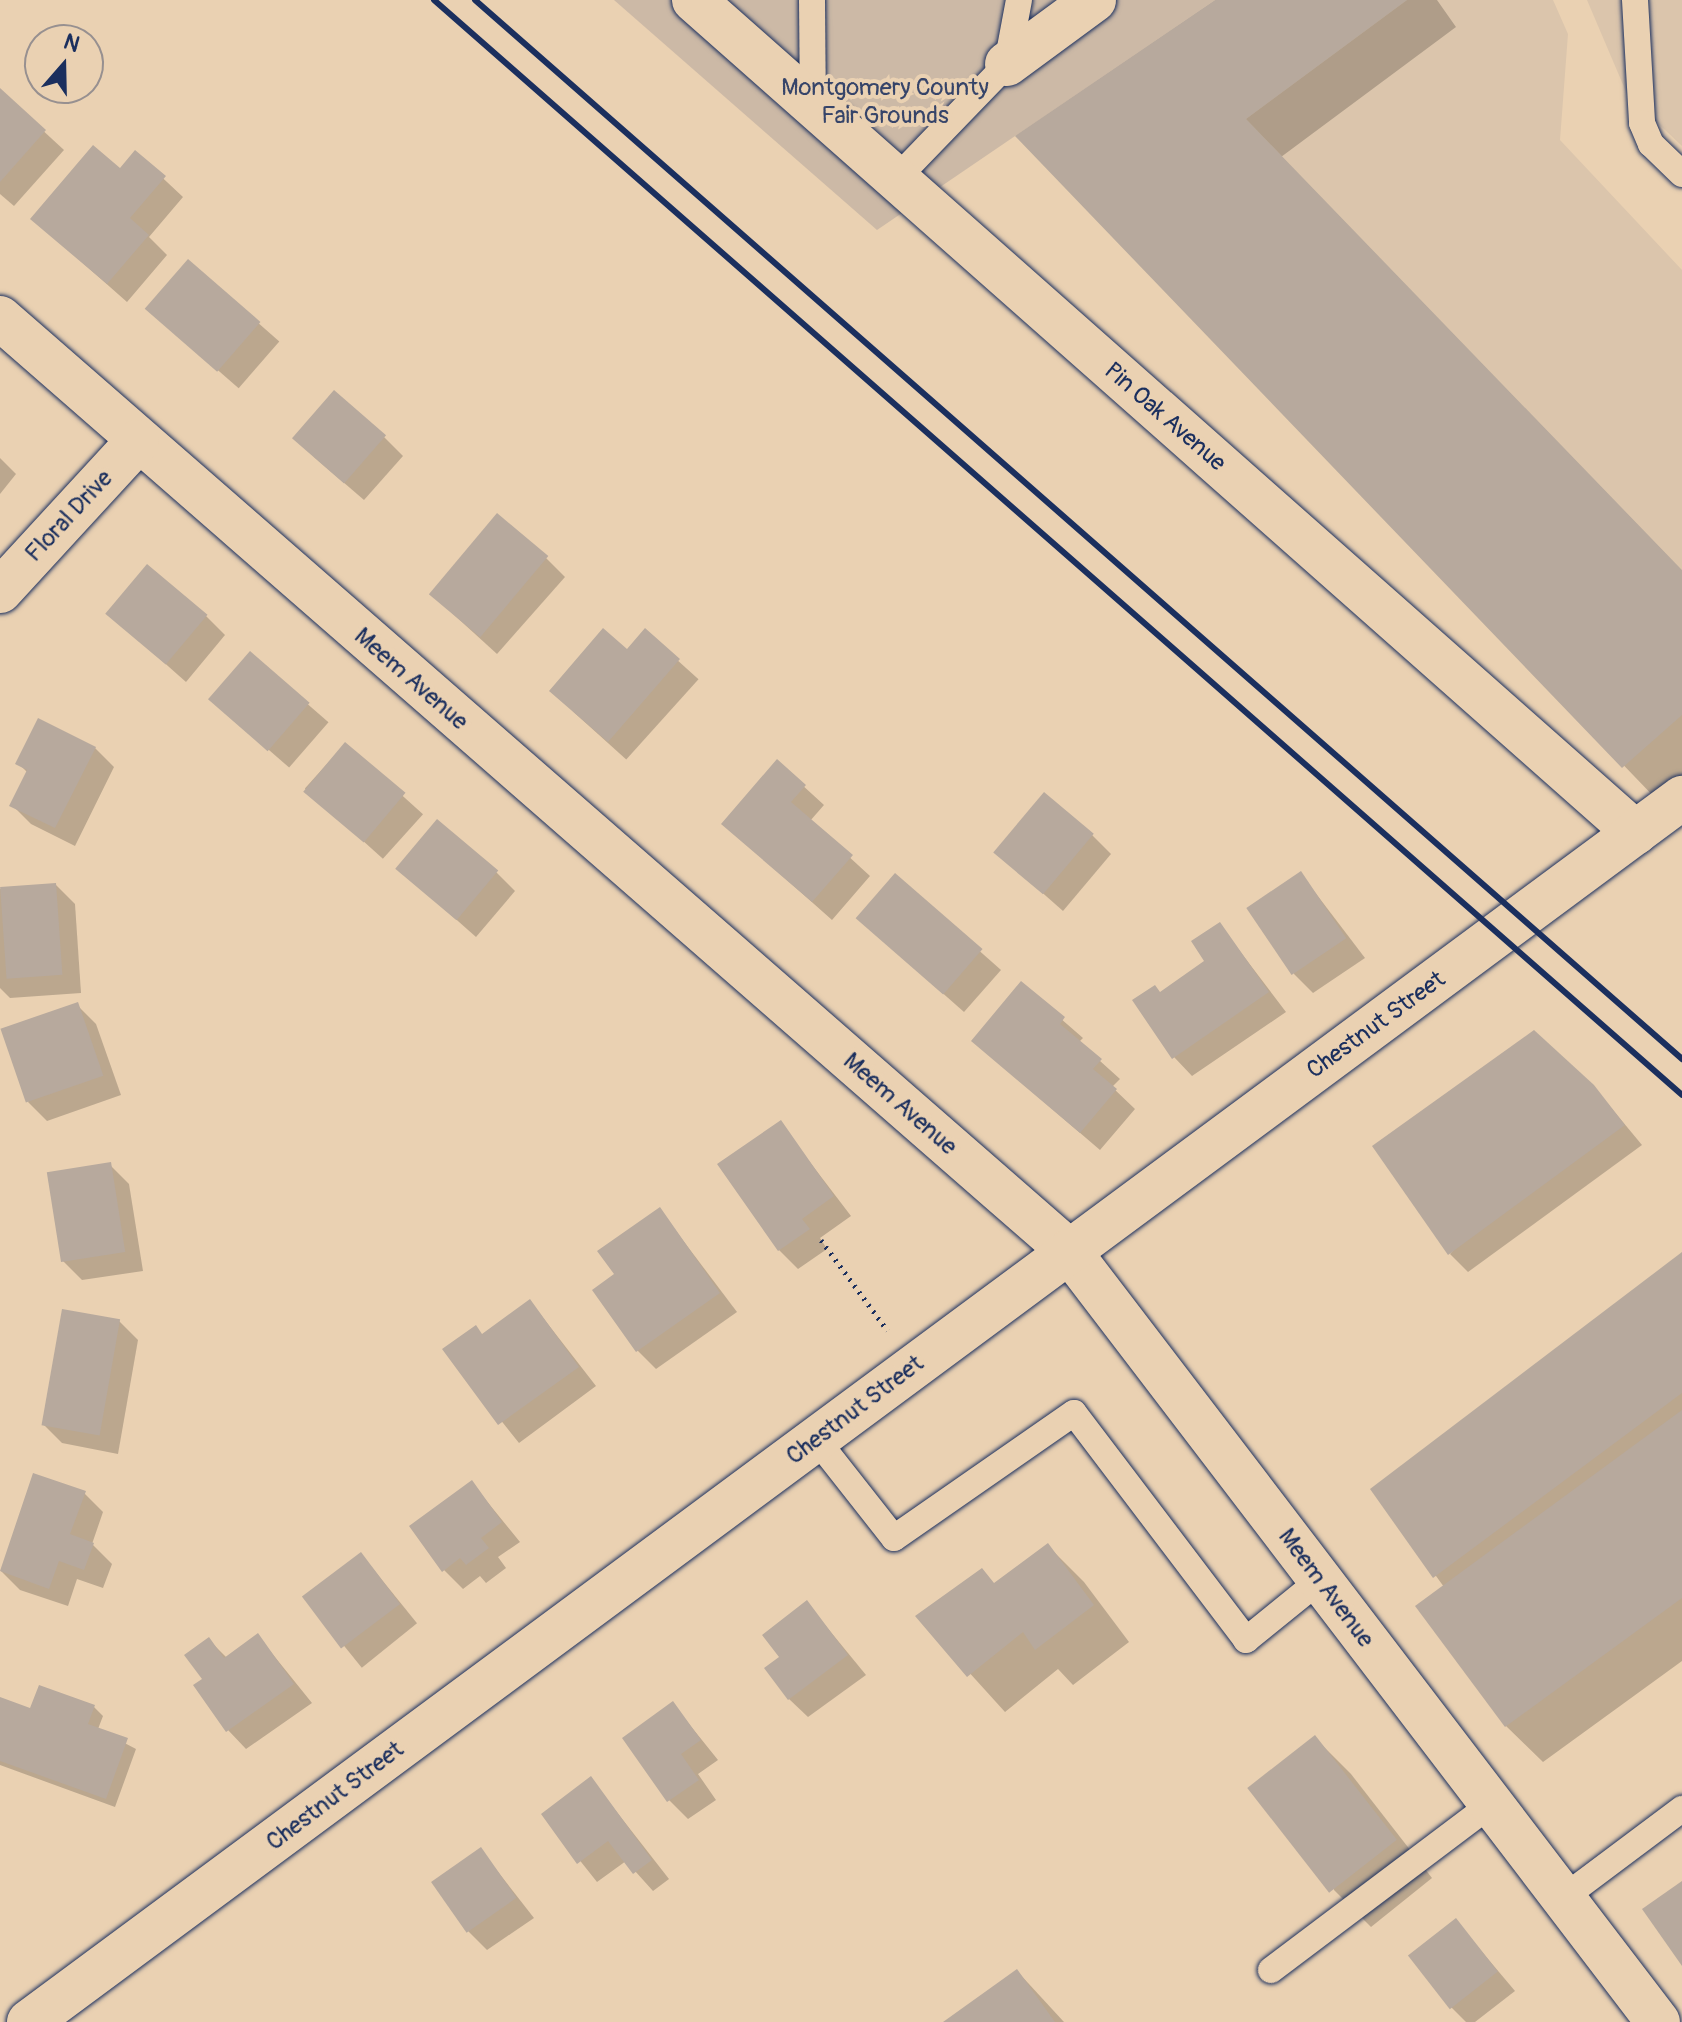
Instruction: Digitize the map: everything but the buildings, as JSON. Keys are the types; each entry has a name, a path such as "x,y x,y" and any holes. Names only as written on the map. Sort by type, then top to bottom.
{"street":[{"name":"Pin Oak Avenue","path":"694,0 1636,833"},
{"path":"1007,64 1094,0"},
{"name":"Meem Avenue","path":"0,318 137,442 1069,1251 1658,2022"},
{"name":"Floral Drive","path":"0,591 137,442"},
{"name":"Chestnut Street","path":"29,2022 1682,798"}],"lane":[{"path":"812,0 813,105"},
{"path":"896,179 1007,64 1019,0"},
{"path":"1635,0 1642,123 1651,144 1682,174"},
{"path":"816,1439 894,1538 1074,1413 1246,1640 1320,1580"},
{"path":"1271,1970 1491,1804"},
{"path":"1563,1898 1682,1809"}],"path":[{"path":"821,1240 914,1367"}],"shaded area":[{"path":"1407,0 1553,0 1568,34 1560,140 1682,270 1682,570 1246,119"},
{"path":"1587,0 1682,0 1682,146 1627,94"}],"green space":[{"name":"Montgomery County Fair Grounds","path":"614,0 1215,0 877,230"}],"railway":[{"path":"434,0 1682,1095"},
{"path":"475,0 1682,1059"}]}
